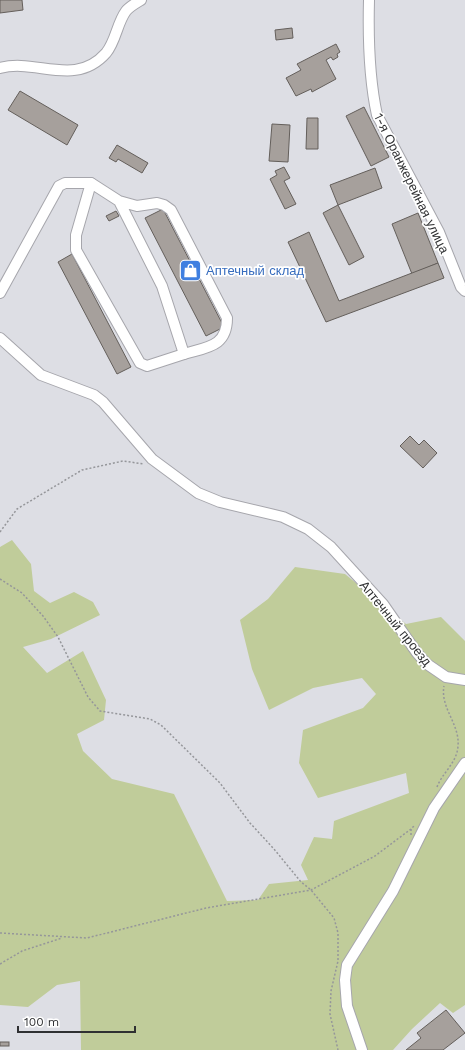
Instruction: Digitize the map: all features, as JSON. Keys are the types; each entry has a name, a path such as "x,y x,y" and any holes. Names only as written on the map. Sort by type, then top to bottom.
{"street":[{"path":"0,68 29,67 55,71 71,71 83,68 97,61 106,52 117,35 126,11 141,0"},
{"name":"1-я Оранжерейная улица","path":"369,0 368,28 373,99 377,115 439,232 461,287 465,291"},
{"path":"0,293 59,186 65,182 91,183 119,201 137,206 157,203 164,204 171,210 227,318 227,327 224,336 218,343 147,366 140,363 76,250 76,235 91,183"},
{"path":"119,201 162,286 184,354"},
{"name":"Аптечный проезд","path":"0,338 41,375 94,395 103,402 152,459 198,493 220,502 283,517 308,529 325,542 383,604 417,653 427,664 446,676 465,680"},
{"path":"362,1050 347,1006 345,980 347,965 393,891 434,808 465,763"}],"path":[{"path":"0,532 17,510 82,470 123,461 135,461 150,465"},
{"path":"0,579 22,593 43,616 58,637 88,697 100,711 150,719 161,725 220,783 250,823 301,882 312,890 334,918 338,933 338,961 331,991 330,1014 338,1050"},
{"path":"436,789 456,757 458,745 456,734 442,697 446,676"},
{"path":"0,933 87,938 206,908 312,890 375,856 416,824"},
{"path":"411,829 411,841"},
{"path":"0,964 22,951 63,937"}],"green space":[{"path":"12,540 31,564 34,591 50,603 74,592 93,602 100,615 51,639 23,647 47,673 83,651 106,700 104,720 77,734 83,751 112,779 174,794 227,901 258,900 269,884 308,880 301,865 314,837 332,839 334,821 409,793 406,773 318,798 299,763 303,730 363,708 376,694 362,678 313,688 269,710 252,669 240,620 268,599 295,567 345,574 406,624 441,617 465,641 465,1005 453,1013 440,1003 412,1029 393,1050 81,1050 80,981 57,985 28,1007 0,1005 0,547"}],"building":[{"path":"0,0 22,0 23,10 0,13"},
{"path":"292,28 293,38 276,40 275,30"},
{"path":"336,44 340,52 337,54 338,57 333,60 331,57 326,60 336,79 312,92 311,89 296,96 286,78 301,70 297,64"},
{"path":"20,91 78,125 67,145 8,110"},
{"path":"364,107 389,157 371,166 346,116"},
{"path":"307,118 318,118 318,149 306,149"},
{"path":"272,124 290,125 288,162 269,161"},
{"path":"117,145 148,163 142,173 118,159 116,162 109,158"},
{"path":"284,167 290,178 284,181 296,204 285,209 270,179 277,175 275,171"},
{"path":"375,168 382,188 338,205 330,185"},
{"path":"338,205 364,257 349,265 323,213"},
{"path":"163,209 224,327 206,336 145,218"},
{"path":"116,211 119,216 109,221 106,216"},
{"path":"418,213 438,263 412,274 392,224"},
{"path":"309,232 339,301 438,263 444,278 326,322 288,242"},
{"path":"72,254 131,367 117,374 58,262"},
{"path":"410,436 419,445 424,440 437,453 423,468 400,446"},
{"path":"446,1010 465,1033 443,1050 406,1050 421,1038 417,1033"},
{"path":"0,1042 9,1042 9,1046 0,1046"}],"place":[{"name":"Аптечный склад","path":"190,270"}]}
